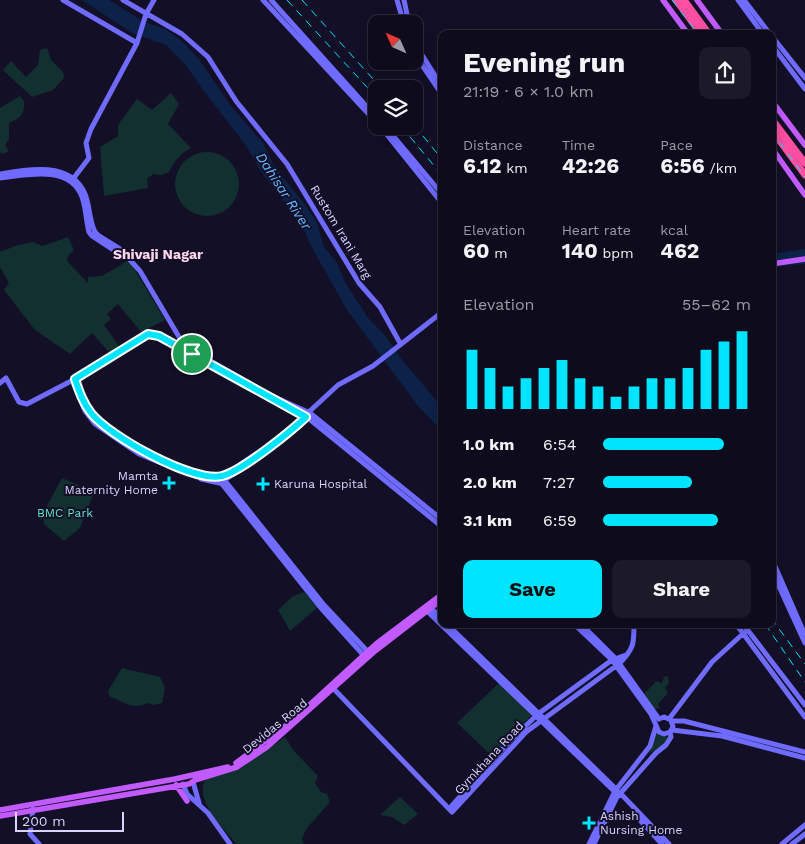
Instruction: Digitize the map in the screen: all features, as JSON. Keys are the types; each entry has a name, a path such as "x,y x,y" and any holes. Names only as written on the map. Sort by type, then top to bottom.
{"highway":[{"path":"678,0 698,30"},
{"path":"678,0 705,30"},
{"path":"776,125 805,163"},
{"path":"776,136 805,175"}],"main road":[{"path":"663,0 685,30"},
{"path":"697,0 719,30"},
{"path":"776,107 805,145"},
{"path":"776,154 805,195"},
{"path":"776,261 805,258"},
{"name":"Devidas Road","path":"33,808 180,782 237,767 285,733 367,655 438,597"},
{"name":"Devidas Road","path":"367,655 438,602"},
{"name":"Devidas Road","path":"0,816 53,802 180,782 188,774 194,779"},
{"path":"180,782 187,801"},
{"path":"0,810 33,808"}],"street":[{"path":"63,0 137,42"},
{"name":"Rustom Irani Marg","path":"123,0 145,16 182,34 208,57 236,102 287,164 359,283 380,307 400,343"},
{"path":"73,180 89,158 86,143 91,129 137,42 145,16 154,0"},
{"path":"263,0 368,113"},
{"path":"271,0 368,108"},
{"path":"397,0 401,15"},
{"path":"404,0 408,15"},
{"path":"738,0 760,30"},
{"path":"744,0 768,30"},
{"path":"776,40 805,78"},
{"path":"776,51 805,89"},
{"path":"423,56 438,80"},
{"path":"423,66 438,89"},
{"path":"387,135 438,198"},
{"path":"392,135 438,189"},
{"path":"0,174 50,169 73,180 86,195 95,232 122,252 140,271 178,337 193,353"},
{"path":"0,178 36,173 64,179 81,196 89,232 92,236 118,253 122,252"},
{"path":"73,380 85,404 98,421 140,450 206,477 223,480 253,462 308,416 338,385 377,363 400,343 438,315"},
{"path":"0,384 6,378 22,404 73,380 148,334 159,336 308,416 438,518"},
{"path":"308,416 438,524"},
{"path":"223,480 302,580 367,655"},
{"path":"776,570 805,643"},
{"path":"776,579 805,635"},
{"path":"429,610 438,616"},
{"path":"429,610 438,619"},
{"path":"447,628 669,844"},
{"path":"451,628 539,718"},
{"path":"578,628 616,662 651,714 661,734 671,731 722,736 805,758"},
{"path":"585,628 616,662 660,719"},
{"name":"Gymkhana Road","path":"333,687 451,810 539,718 629,654 634,645 634,628"},
{"path":"740,628 784,678 804,708 805,717"},
{"path":"744,628 778,683 804,708"},
{"path":"594,844 618,793 666,745 671,737 672,719 712,662 745,632"},
{"path":"778,683 784,678"},
{"path":"660,719 684,721 805,752"},
{"path":"589,844 618,793 650,746 660,719"},
{"path":"194,779 199,803"},
{"path":"180,782 187,794 199,803 230,844"},
{"path":"618,793 662,844"},
{"path":"33,808 30,834 39,844"},
{"path":"782,844 805,826"},
{"path":"792,844 805,834"}],"green space":[{"path":"47,48 51,60 63,72 64,78 53,90 32,97 3,70 11,61 26,77 38,65 40,50"},
{"path":"171,93 179,104 168,124 191,148 178,158 169,172 161,175 153,174 147,179 148,188 104,196 100,147 118,136 118,125 137,99 152,110"},
{"path":"20,96 24,101 23,113 19,118 9,123 9,139 5,145 9,151 2,154 0,152 0,108"},
{"path":"207,152 225,158 233,166 239,184 233,202 225,210 207,216 189,210 181,202 175,184 181,166 189,158"},
{"path":"68,237 74,250 67,257 68,262 88,283 88,277 102,276 129,260 165,320 141,332 118,304 107,314 111,319 104,325 119,346 109,352 92,333 70,354 35,330 4,290 9,283 0,267 0,252 33,242 42,246"},
{"name":"BMC Park","path":"62,478 94,492 80,528 64,541 44,524 43,513"},
{"path":"304,592 318,607 290,631 278,610 293,596"},
{"path":"122,668 160,677 165,688 162,703 154,705 147,703 133,706 109,696 108,691"},
{"path":"668,676 669,683 665,688 668,693 658,704 660,708 648,711 640,697 655,681 662,683 664,677"},
{"path":"499,683 532,715 492,756 457,723"},
{"path":"654,733 669,737 661,747 649,754"},
{"path":"285,737 293,750 318,776 315,783 321,792 327,794 330,802 307,828 302,838 304,844 236,844 207,805 203,788 205,780 241,768"},
{"path":"400,797 418,814 404,825 392,817 380,815"}],"water":[{"name":"Dahisar River","path":"82,0 109,0 144,22 165,29 184,43 201,62 230,105 263,143 274,166 306,206 317,223 324,247 336,261 345,282 368,318 383,333 403,361 438,402 438,427 418,406 347,310 311,246 300,221 264,176 245,144 185,64 166,45 132,33"},
{"path":"805,249 805,264 776,267 776,253"}],"railway":[{"path":"287,0 368,88"},
{"path":"302,0 374,80"},
{"path":"672,0 695,30"},
{"path":"408,135 438,170"},
{"path":"422,135 438,154"},
{"path":"776,138 805,177"},
{"path":"776,625 805,664"},
{"path":"768,628 805,682"}],"place":[{"name":"Mamta Maternity Home","path":"169,483"},
{"name":"Karuna Hospital","path":"263,484"},
{"name":"Ashish Nursing Home","path":"589,823"}],"district":[{"name":"Shivaji Nagar","path":"158,254"}],"route":[{"path":"148,334 159,336 192,354 306,417 284,436 224,476 206,477 140,450 98,421 85,404 75,379 148,334"}]}
